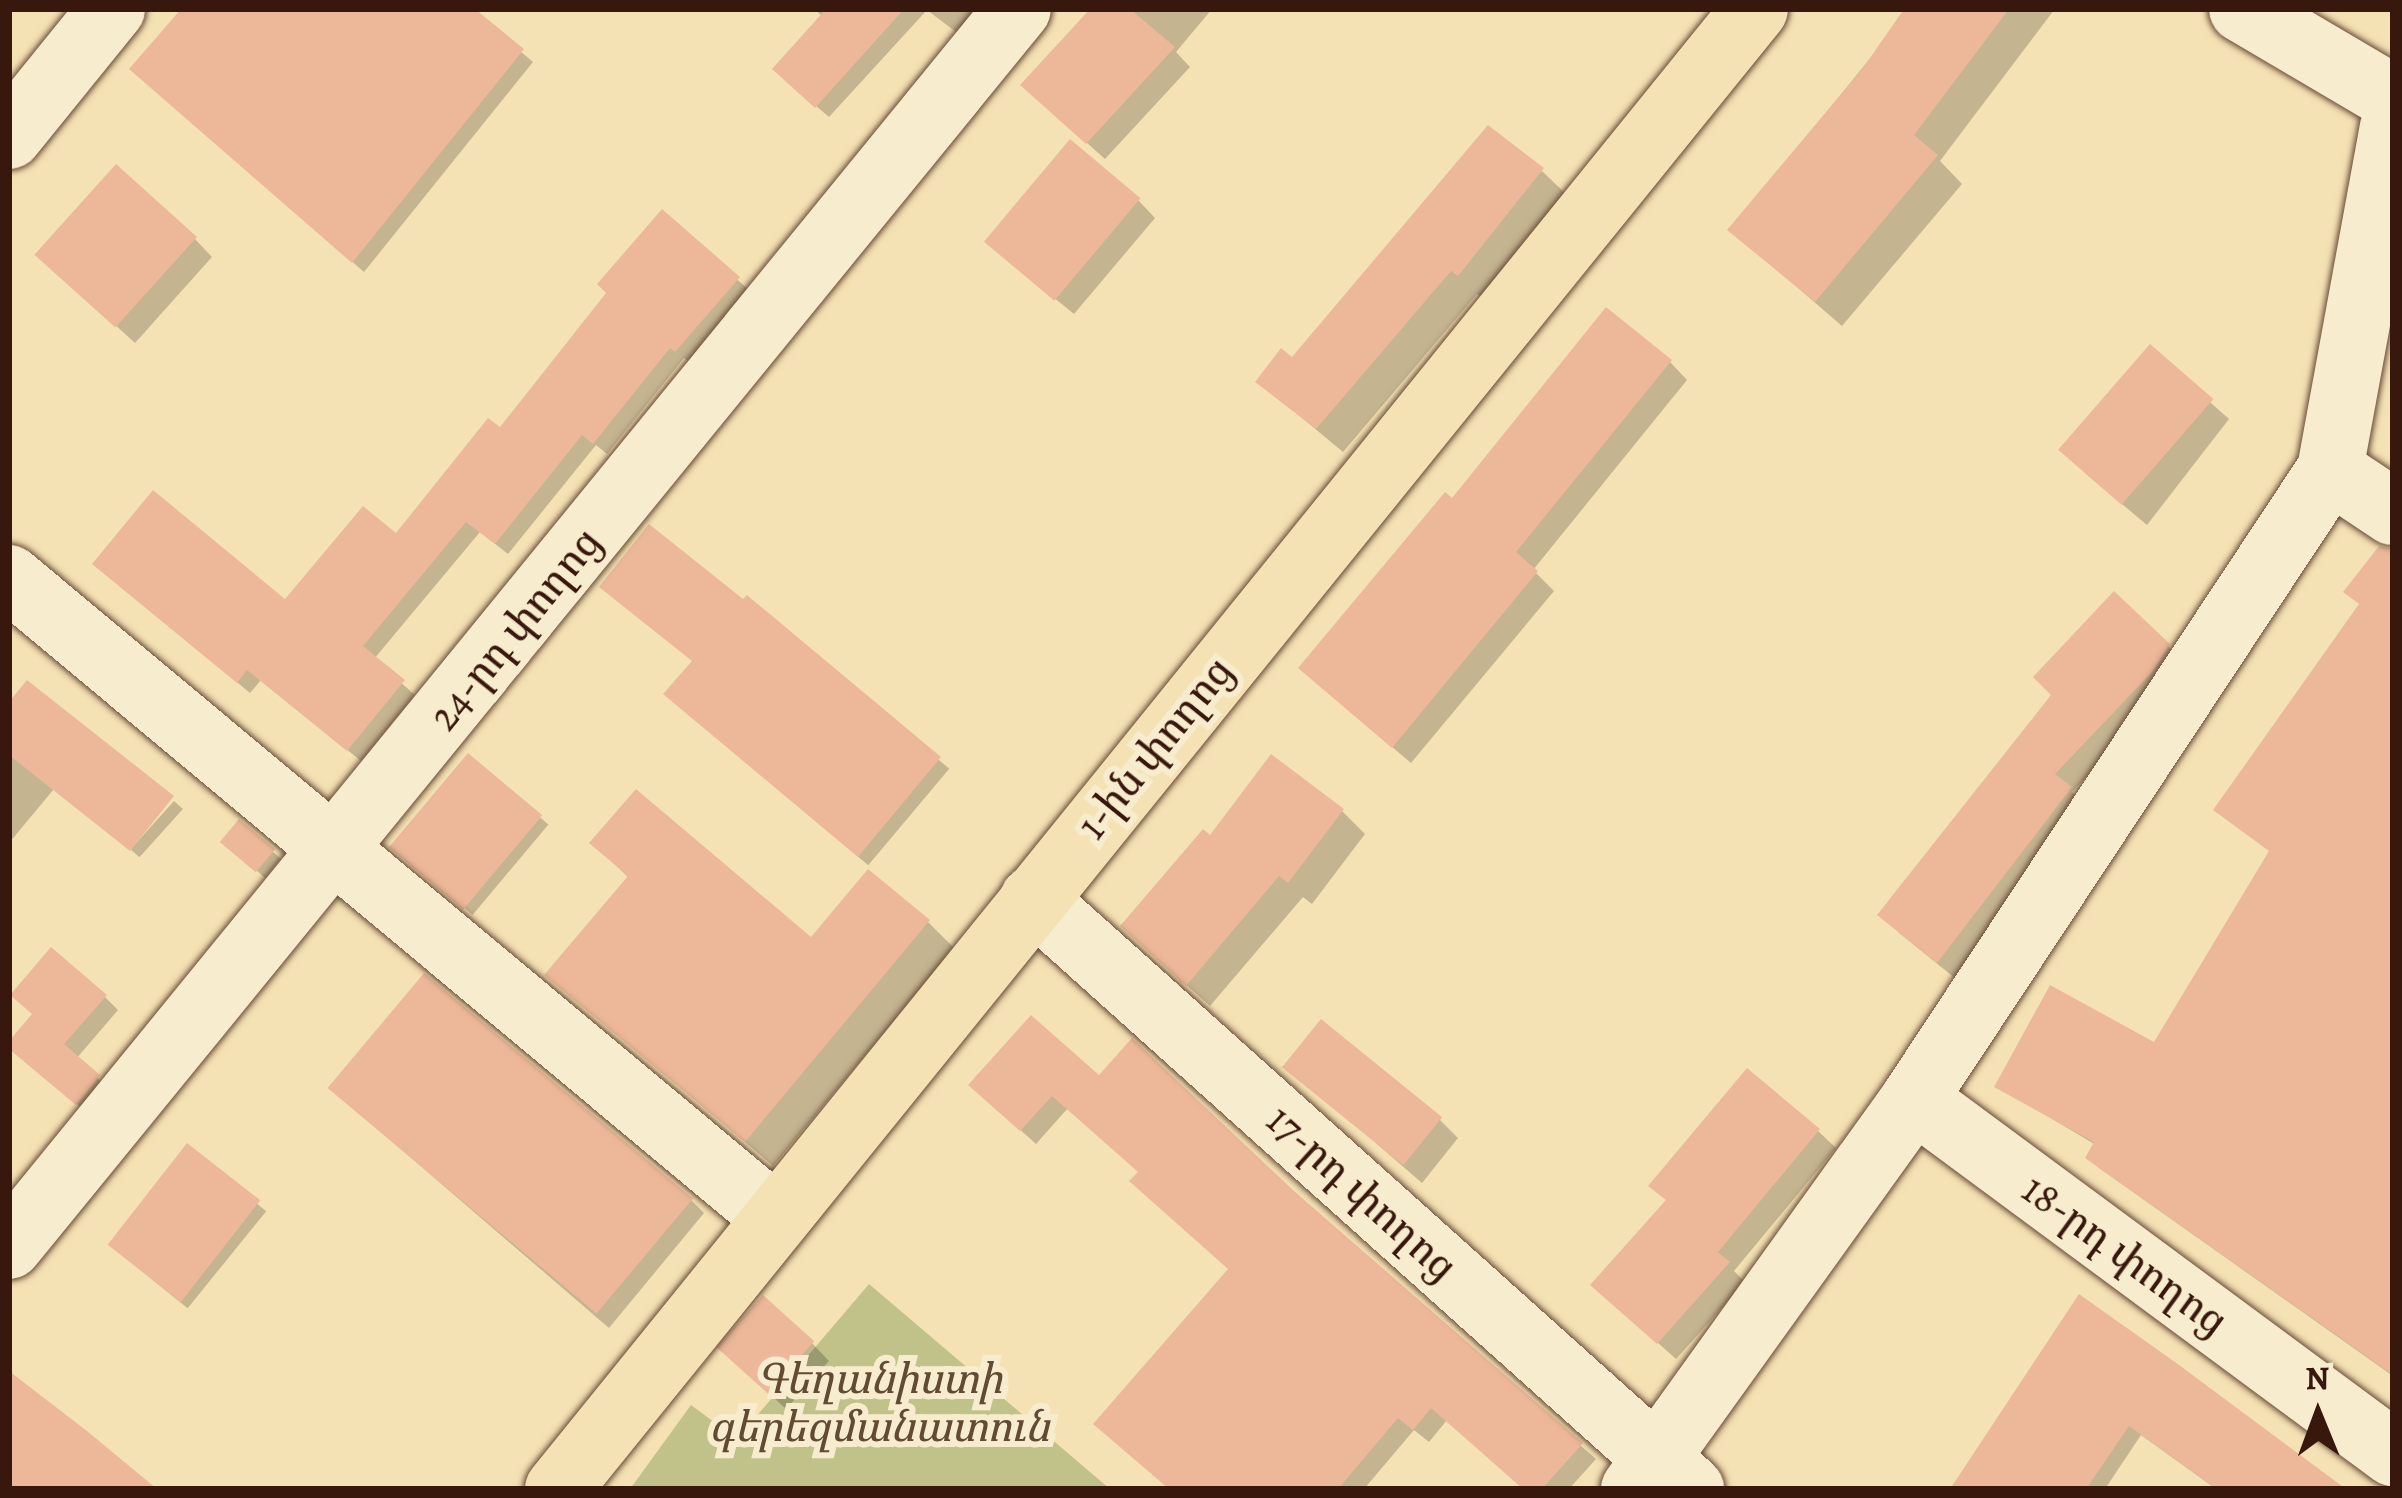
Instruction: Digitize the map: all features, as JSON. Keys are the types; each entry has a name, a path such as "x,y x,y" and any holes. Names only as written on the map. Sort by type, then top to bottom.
{"main road":[{"name":"1-ին փողոց","path":"558,1489 1755,9"}],"street":[{"path":"9,136 112,9"},
{"name":"24-րդ փողոց","path":"9,1246 1018,9"},
{"path":"2242,9 2393,98"},
{"path":"1660,1477 2330,470 2393,127"},
{"path":"2330,470 2393,512"},
{"path":"9,578 776,1219"},
{"name":"17-րդ փողոց","path":"1033,899 1660,1477"},
{"name":"18-րդ փողոց","path":"1914,1099 2393,1453"}],"green space":[{"name":"Գեղանիստի գերեզմանատուն","path":"869,1284 1110,1489 630,1489 691,1405 737,1439"}],"building":[{"path":"181,9 475,9 524,49 352,263 129,69"},
{"path":"826,9 904,9 815,108 772,69"},
{"path":"1090,9 1130,9 1175,47 1086,144 1020,85"},
{"path":"1904,9 2009,9 1914,135 1938,155 1815,302 1727,230 1863,68"},
{"path":"1488,125 1544,168 1458,276 1451,271 1316,429 1255,382 1281,348 1292,357"},
{"path":"1070,139 1140,198 1054,301 984,242"},
{"path":"116,164 197,237 115,328 34,255"},
{"path":"662,209 740,277 675,352 670,348 593,444 582,435 495,544 466,522 363,646 405,680 347,751 247,670 237,683 92,564 153,490 285,599 363,506 396,533 488,418 500,427 606,293 597,284"},
{"path":"1606,307 1672,360 1516,552 1538,571 1392,748 1298,668 1445,492 1452,498"},
{"path":"2150,344 2213,399 2122,505 2058,450"},
{"path":"649,524 743,599 747,595 941,757 858,857 663,694 692,661 599,587"},
{"path":"2379,546 2393,549 2393,1375 2085,1158 2094,1142 1994,1087 2050,985 2154,1042 2269,851 2213,810 2359,604 2343,592"},
{"path":"2114,591 2170,644 2152,672 2055,774 2072,787 1937,963 1877,915 2051,695 2033,677"},
{"path":"27,680 174,796 130,851 9,755 9,702"},
{"path":"468,753 542,815 463,910 389,847"},
{"path":"1271,754 1344,809 1288,883 1279,876 1186,986 1120,926 1203,829 1210,835"},
{"path":"636,789 811,937 868,869 930,920 745,1142 544,975 628,876 589,843"},
{"path":"239,819 275,849 256,872 220,842"},
{"path":"51,947 107,995 64,1044 100,1075 76,1105 9,1049 9,1041 32,1014 10,995"},
{"path":"424,973 693,1199 596,1314 328,1088"},
{"path":"1031,1015 1099,1075 1132,1038 1294,1191 1583,1443 1542,1489 1523,1489 1431,1408 1413,1430 1398,1418 1338,1489 1169,1489 1093,1424 1228,1269 1129,1181 1138,1172 1052,1096 1020,1131 968,1085"},
{"path":"1321,1019 1442,1117 1403,1165 1282,1067"},
{"path":"1747,1068 1820,1129 1718,1252 1730,1262 1657,1344 1590,1285 1666,1200 1648,1186"},
{"path":"187,1143 260,1200 181,1302 108,1245"},
{"path":"2079,1294 2346,1489 2217,1489 2129,1426 2086,1489 1950,1489"},
{"path":"763,1295 814,1341 767,1393 716,1347"},
{"path":"9,1371 87,1431 157,1489 9,1489"}]}
